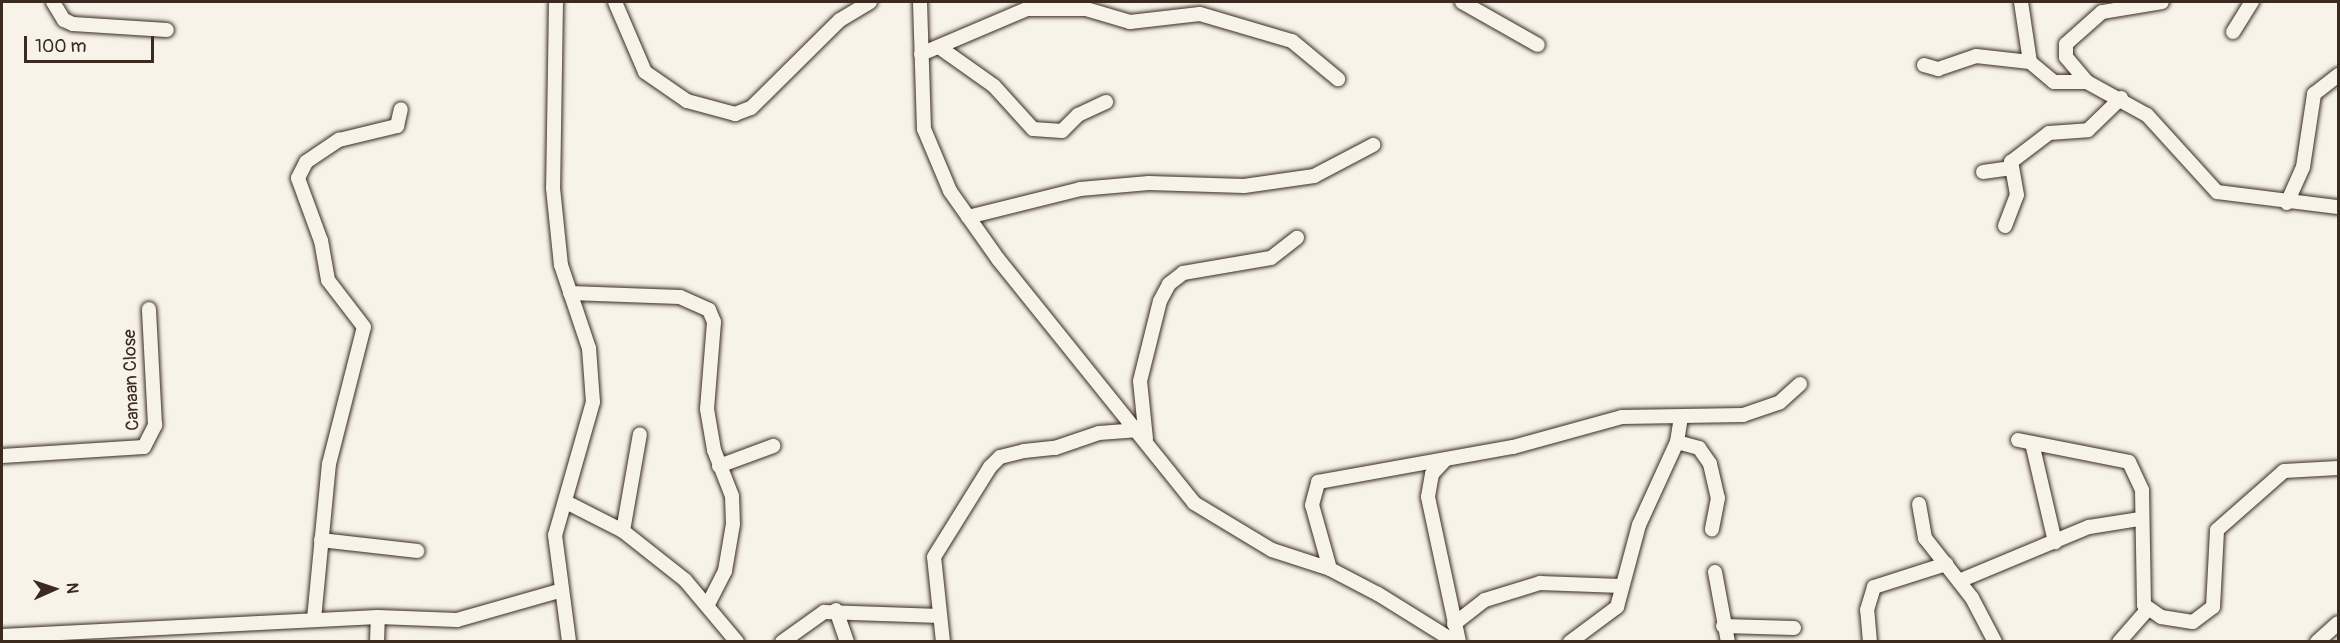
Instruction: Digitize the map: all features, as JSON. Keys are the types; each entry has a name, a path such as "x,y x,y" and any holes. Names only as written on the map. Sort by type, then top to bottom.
{"street":[{"path":"53,2 64,20 72,24 167,30"},
{"path":"556,2 553,188 561,265 589,348 594,402 555,535 556,570 569,642"},
{"path":"615,2 645,72 687,101 735,114 751,108 840,20 870,2"},
{"path":"920,2 924,129 950,191 968,217 1142,434 1194,503 1217,520 1272,550 1330,569 1457,642"},
{"path":"1462,2 1538,45"},
{"path":"2021,2 2030,62"},
{"path":"2162,2 2102,12 2066,44 2066,57 2087,82 2121,98 2163,130 2217,192 2287,203 2338,207"},
{"path":"2232,32 2252,2"},
{"path":"921,54 1030,5 1086,9 1130,21 1200,14 1292,41 1338,79"},
{"path":"939,47 994,86 1033,129 1062,131 1078,115 1106,102"},
{"path":"1924,64 1938,69 1976,56 2030,62 2054,82 2087,82"},
{"path":"2287,203 2303,167 2314,94 2338,78"},
{"path":"1983,172 2010,168 2035,141 2049,133 2088,130 2121,98"},
{"path":"314,619 329,464 364,327 328,280 321,241 298,178 306,162 339,140 397,126 401,110"},
{"path":"968,217 1080,189 1149,183 1244,186 1314,176 1373,145"},
{"path":"2005,226 2017,195 2010,168"},
{"path":"1142,434 1140,381 1160,301 1169,284 1183,273 1271,258 1297,238"},
{"path":"570,293 680,297 709,310 714,342 706,392 719,466 732,496 733,530 725,571 709,602"},
{"name":"Canaan Close","path":"2,456 144,447 155,425 149,309"},
{"path":"1330,569 1311,505 1318,482 1445,460 1622,417 1743,415 1780,402 1800,384"},
{"path":"1570,642 1617,607 1639,525 1677,442 1681,417"},
{"path":"943,642 934,570 938,543 1000,457 1099,433 1142,434"},
{"path":"623,531 640,435"},
{"path":"2018,440 2129,462 2142,490 2140,519 2147,610 2119,642"},
{"path":"1677,442 1699,448 1710,464 1718,498 1712,529"},
{"path":"2032,443 2055,542"},
{"path":"719,466 772,446"},
{"path":"1445,460 1432,474 1428,497 1457,642"},
{"path":"2147,610 2200,621 2213,607 2217,530 2284,471 2338,468"},
{"path":"566,502 623,531 709,602 737,642"},
{"path":"1919,504 1924,538 1959,582 1995,642"},
{"path":"1959,582 2105,522 2140,519"},
{"path":"321,540 417,551"},
{"path":"1870,642 1867,610 1874,586 1946,564"},
{"path":"540,598 556,570"},
{"path":"1715,572 1723,626 1728,642"},
{"path":"1454,624 1485,600 1540,583 1621,586"},
{"path":"2,636 221,627 314,619 378,617 457,620 559,591"},
{"path":"782,642 810,619 836,610 940,616"},
{"path":"836,610 846,642"},
{"path":"377,642 378,617"},
{"path":"2317,642 2338,624"},
{"path":"1723,626 1794,628"},
{"path":"220,642 221,627"}]}
